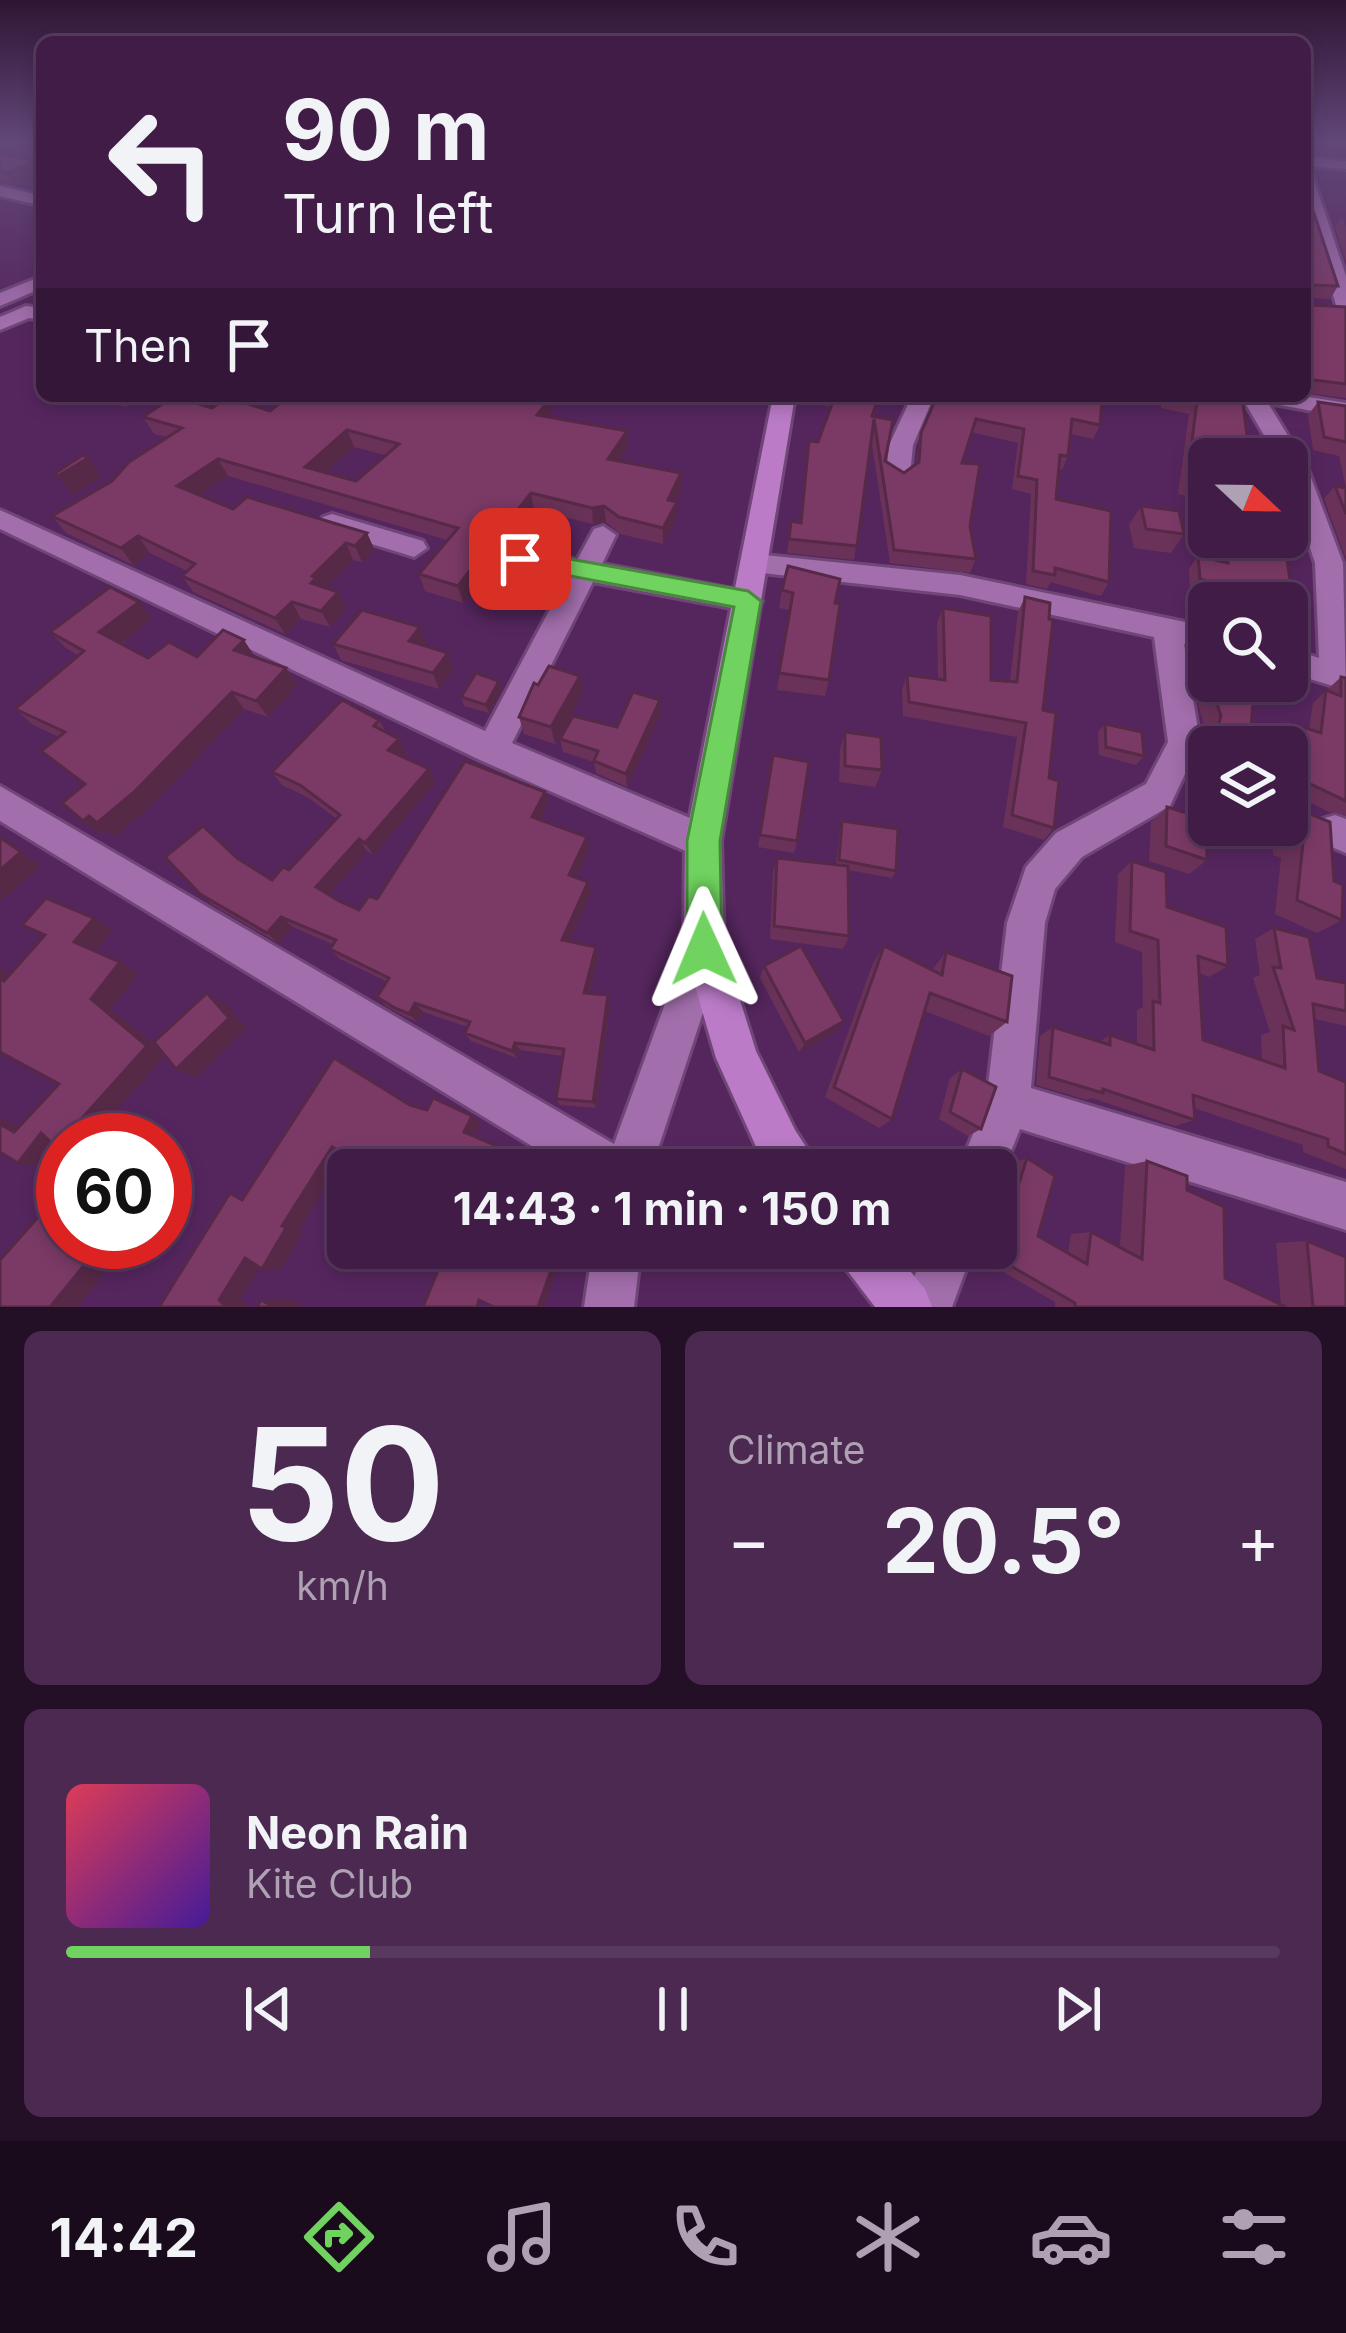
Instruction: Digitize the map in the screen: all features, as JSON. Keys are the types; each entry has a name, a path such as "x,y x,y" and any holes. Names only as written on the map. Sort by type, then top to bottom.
{"main road":[{"path":"781,1149 737,1058 704,949 703,841 783,402"},
{"path":"877,1269 907,1307"}],"street":[{"path":"1317,202 1346,308 1322,310"},
{"path":"0,300 36,283"},
{"path":"0,324 26,312 36,313"},
{"path":"898,475 902,445 920,402"},
{"path":"1256,402 1295,467 1329,563 1340,675 1308,666"},
{"path":"1299,402 1346,410"},
{"path":"306,516 414,548"},
{"path":"0,519 44,528 492,750 703,841"},
{"path":"492,750 603,535"},
{"path":"520,559 748,601"},
{"path":"754,564 960,585 1188,632"},
{"path":"989,1149 1008,1103 1027,923 1039,880 1070,845 1158,795 1184,742 1167,627"},
{"path":"0,802 579,1149"},
{"path":"635,1149 704,949"},
{"path":"1008,1103 1346,1206"},
{"path":"609,1307 614,1269"},
{"path":"927,1307 942,1269"}],"building":[{"path":"1311,204 1338,286 1311,285"},
{"path":"1311,292 1313,305 1346,307 1346,384 1311,380"},
{"path":"165,402 212,408 220,402 242,402 270,411 281,402 547,402 537,415 627,431 608,459 681,473 668,500 677,502 663,528 619,517 604,506 592,508 531,493 458,586 419,574 458,528 218,459 177,486 233,509 247,497 367,533 355,546 346,543 312,576 316,578 311,583 338,592 321,611 292,602 275,618 182,576 195,564 138,536 121,548 52,516 112,481 129,462 182,428 143,417","holes":["347,430 399,444 356,481 305,467"]},
{"path":"833,402 877,402 872,416 893,420 885,461 904,473 919,462 921,433 934,402 1102,402 1100,425 1072,419 1068,456 1060,455 1056,499 1111,511 1109,582 1055,568 1055,575 1033,571 1037,480 1018,476 1024,429 976,419 962,463 980,464 970,526 976,559 894,550 874,419 857,546 789,539 791,521 801,523 809,441 818,442"},
{"path":"1197,402 1243,402 1247,438 1192,438"},
{"path":"1318,402 1346,406 1346,442 1324,437"},
{"path":"83,455 88,458 54,474"},
{"path":"1335,486 1346,488 1346,514"},
{"path":"1141,506 1179,511 1184,534 1146,529"},
{"path":"1198,558 1228,563 1228,558 1287,558 1290,582 1200,579"},
{"path":"788,566 840,579 829,680 779,673 793,593 782,590"},
{"path":"110,587 139,602 99,632 148,658 169,642 197,657 223,630 244,640 234,650 286,668 256,701 232,692 97,823 89,816 83,821 62,803 85,784 41,751 65,732 15,709 84,651 50,632"},
{"path":"1025,597 1050,603 1049,619 1053,620 1043,710 1056,713 1049,778 1059,781 1054,828 1012,815 1026,723 909,702 907,675 945,680 943,608 991,616 991,680 1017,682"},
{"path":"362,610 420,627 409,641 448,653 433,673 333,644"},
{"path":"549,666 580,676 551,727 519,717 534,683 538,685"},
{"path":"476,673 499,681 486,705 461,697"},
{"path":"1341,677 1346,678 1346,801 1308,783 1308,729 1321,733 1326,690 1341,696"},
{"path":"633,692 660,700 626,774 594,761 598,751 560,739 573,716 617,727"},
{"path":"342,700 379,720 374,726 399,739 388,750 429,769 365,843 359,839 316,887 339,901 359,910 369,896 377,899 465,761 545,792 532,817 587,837 569,875 588,882 562,940 596,947 584,993 608,995 593,1102 556,1099 564,1049 515,1043 512,1051 465,1033 470,1022 415,1003 409,1014 395,1008 377,997 389,978 330,949 336,940 281,917 267,933 200,894 165,857 203,826 237,858 272,880 283,867 289,870 340,815 300,785 272,772"},
{"path":"1216,702 1253,703 1251,726 1218,726"},
{"path":"1105,724 1142,732 1144,756 1106,747"},
{"path":"845,732 881,737 882,770 845,766"},
{"path":"773,755 809,762 797,841 760,835"},
{"path":"1167,807 1188,813 1188,846 1207,846 1207,860 1166,846"},
{"path":"1308,813 1330,822 1334,881 1343,885 1342,920 1297,900 1303,846 1308,846"},
{"path":"842,821 898,829 896,871 839,860"},
{"path":"0,839 21,852 0,870"},
{"path":"777,858 848,866 849,936 774,926"},
{"path":"1132,861 1166,872 1167,907 1226,927 1228,966 1198,956 1203,1040 1285,1068 1283,1026 1294,1030 1273,967 1281,968 1274,928 1309,937 1317,978 1346,983 1346,1011 1313,1004 1319,1071 1346,1082 1346,1154 1328,1146 1328,1139 1193,1095 1195,1120 1103,1089 1103,1093 1049,1077 1053,1027 1110,1045 1110,1035 1154,1050 1153,1001 1160,1003 1158,940 1130,931"},
{"path":"46,898 94,918 74,942 120,962 91,999 147,1046 87,1113 36,1113 36,1140 18,1163 0,1152 0,1124 14,1132 59,1084 0,1052 0,978 4,981 45,935 22,925"},
{"path":"801,946 844,1021 805,1043 764,966"},
{"path":"884,946 942,975 946,952 1012,976 1007,1022 930,993 892,1119 834,1087"},
{"path":"207,993 229,1018 176,1069 154,1042"},
{"path":"334,1058 410,1105 427,1110 433,1098 472,1116 464,1132 504,1149 327,1149 262,1269 245,1258 219,1300 227,1307 159,1307 183,1269 192,1269 192,1254 230,1193 242,1200"},
{"path":"962,1069 996,1087 981,1129 950,1112"},
{"path":"1027,1158 1055,1176 1038,1236 1087,1264 1091,1232 1142,1259 1147,1161 1187,1176 1187,1190 1224,1207 1225,1278 1286,1307 1075,1307 1016,1269 1017,1189"},
{"path":"36,1220 36,1269 81,1269 50,1307 0,1307 0,1260"},
{"path":"1307,1241 1346,1257 1346,1307 1313,1307"},
{"path":"438,1269 551,1269 538,1307 494,1307 479,1300 477,1307 423,1307"}],"route":[{"path":"520,559 748,601 703,841 704,949"}]}
